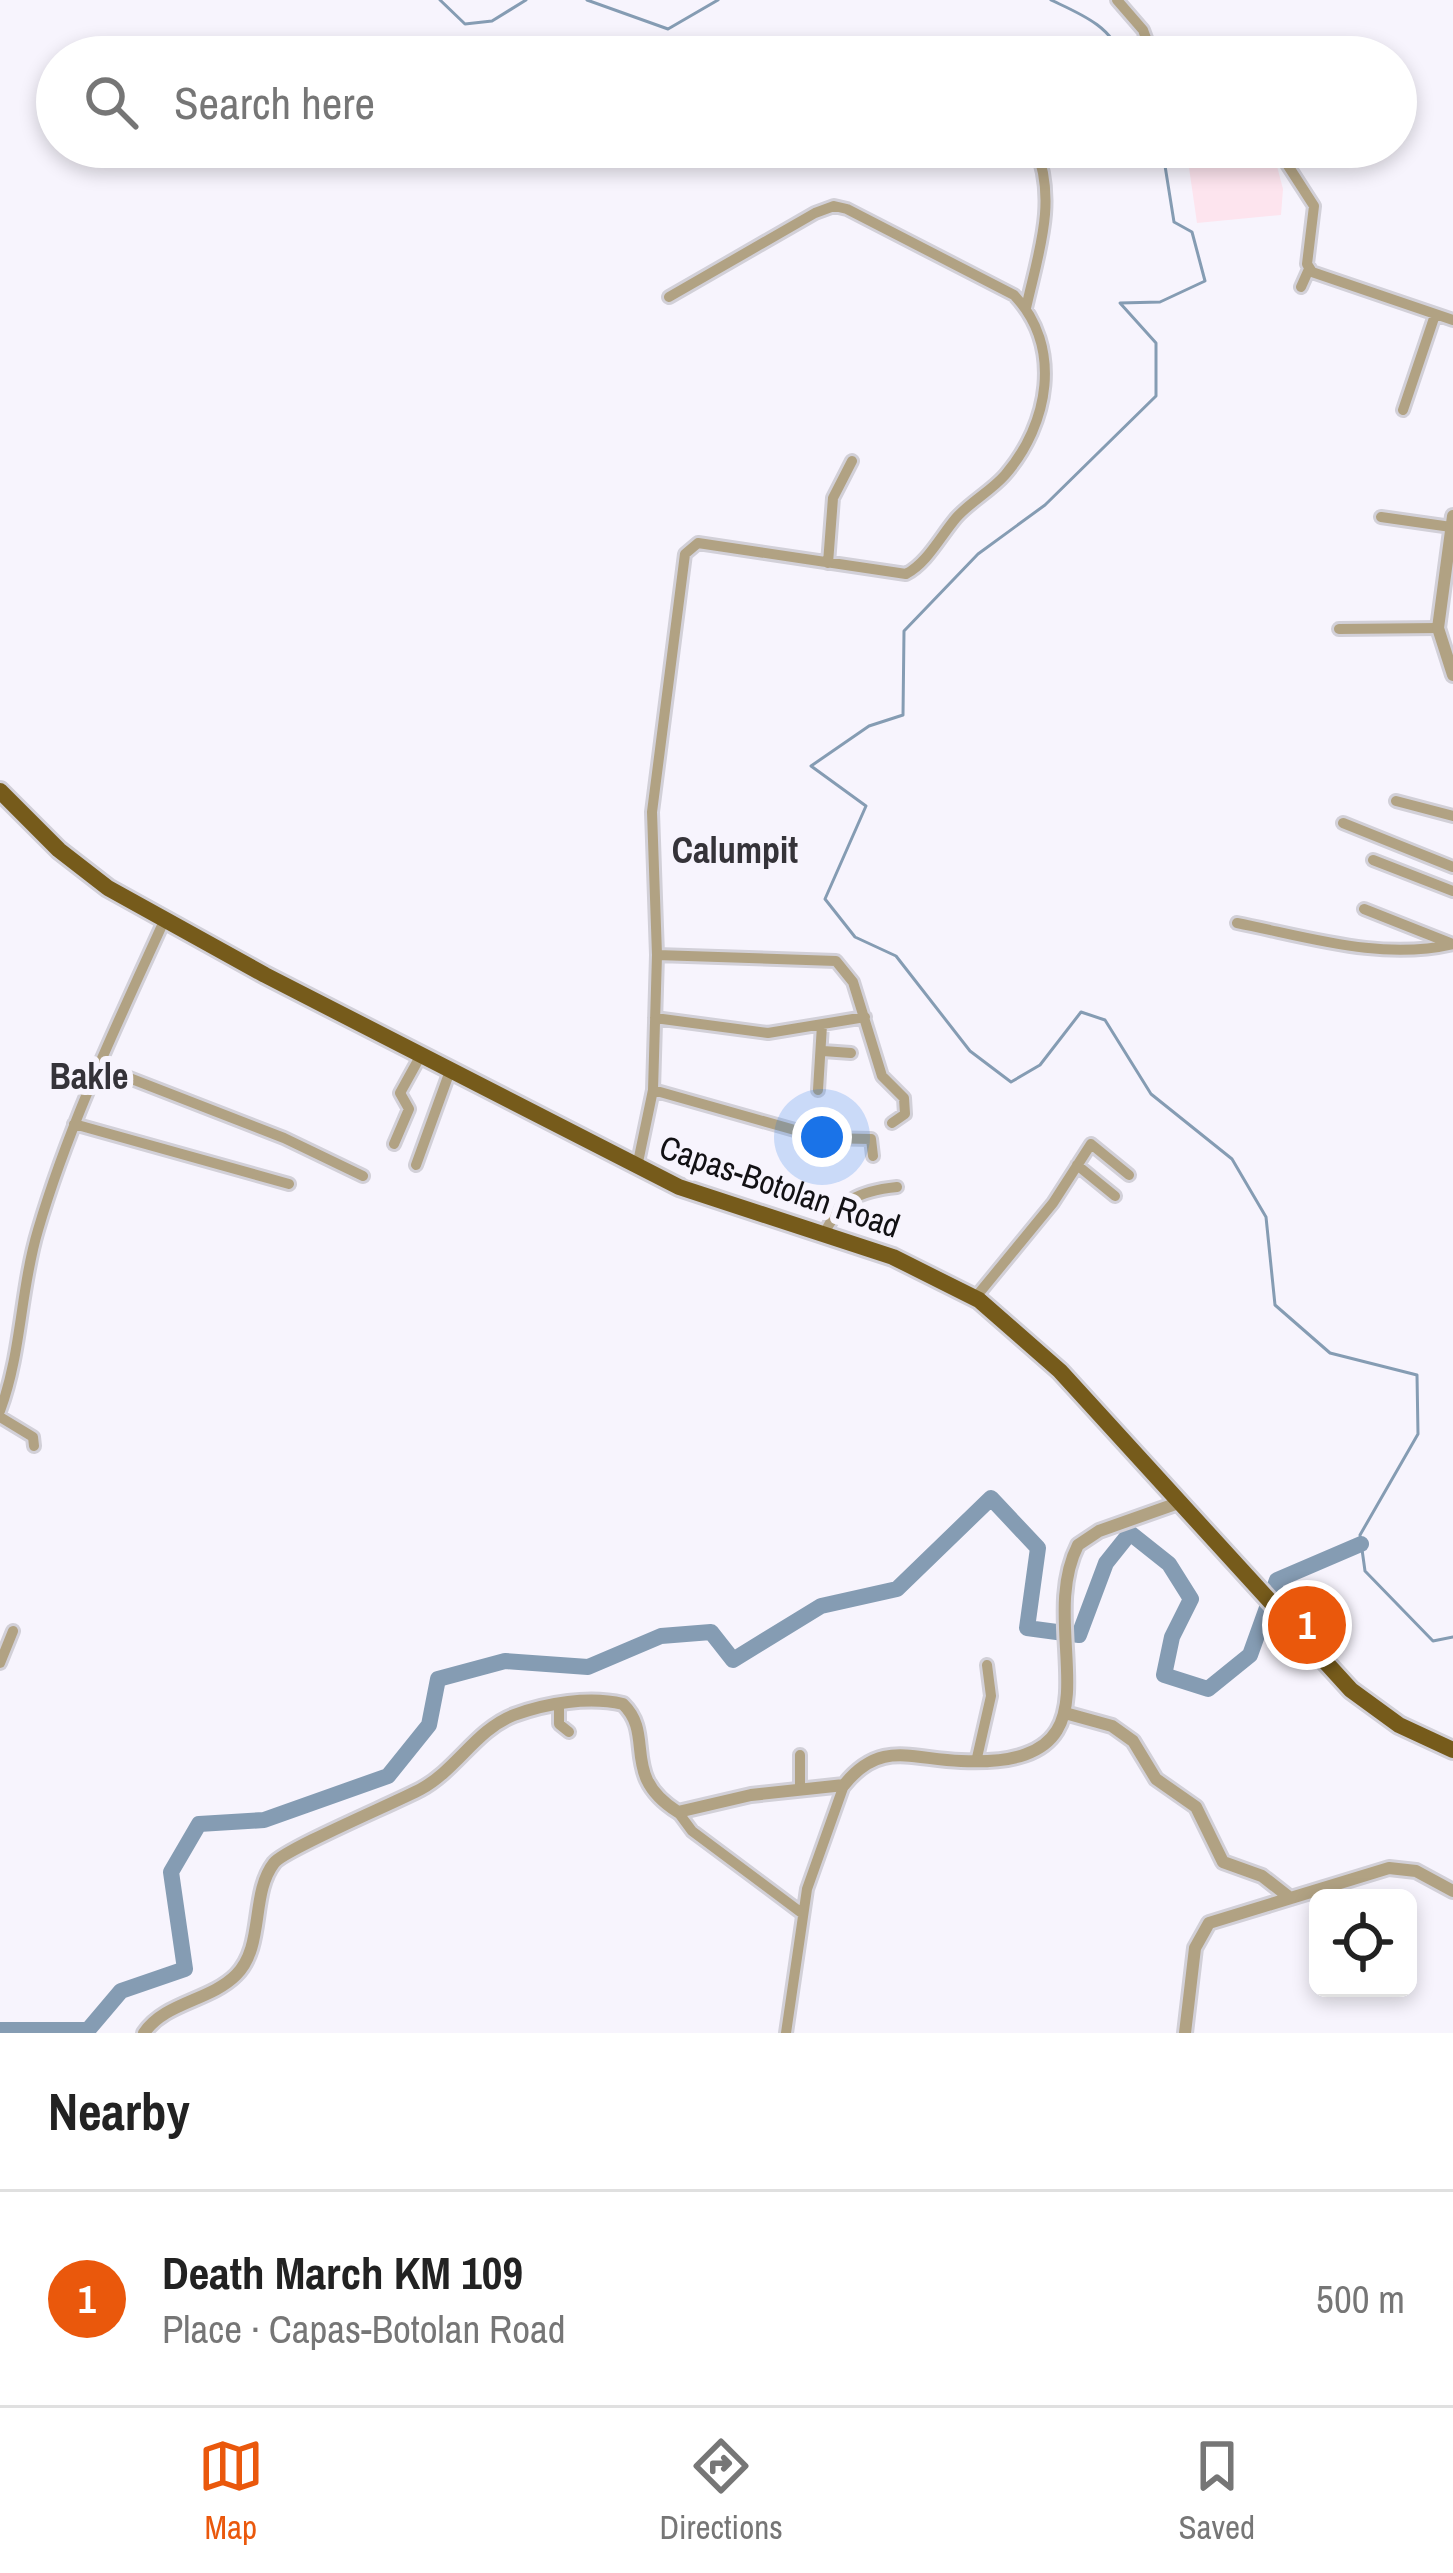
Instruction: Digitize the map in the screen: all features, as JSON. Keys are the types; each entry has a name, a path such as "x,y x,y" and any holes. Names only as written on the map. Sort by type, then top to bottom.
{"main road":[{"name":"Capas-Botolan Road","path":"0,791 59,850 164,921 450,1071 637,1167 737,1209 893,1257 975,1298 1020,1331 1181,1502 1288,1625 1366,1702 1453,1750"}],"street":[{"path":"1118,0 1144,36"},
{"path":"1026,308 1046,217 1044,168"},
{"path":"1290,168 1314,206 1309,268 1301,286"},
{"path":"637,1167 653,1090 657,955 652,812 682,562 698,543 906,574 917,568 958,515 1004,476 1045,399 1042,344 1026,308 999,285 834,206 669,297"},
{"path":"1309,268 1320,277 1453,320"},
{"path":"1403,410 1435,315"},
{"path":"828,562 832,499 852,461"},
{"path":"1381,517 1452,522 1438,628 1453,675"},
{"path":"1339,629 1438,628"},
{"path":"1396,801 1453,816"},
{"path":"1343,823 1453,867"},
{"path":"1373,860 1453,891"},
{"path":"1364,909 1452,943"},
{"path":"34,1446 33,1437 0,1414 24,1316 36,1236 74,1124 164,921"},
{"path":"1237,922 1367,949 1415,953 1452,943"},
{"path":"657,955 831,959 854,982 882,1076 904,1098 905,1114 892,1123"},
{"path":"655,1018 768,1033 865,1017"},
{"path":"818,1090 822,1025"},
{"path":"823,1051 850,1053"},
{"path":"394,1144 410,1109 400,1093 421,1055"},
{"path":"101,1067 204,1105 363,1177"},
{"path":"416,1165 450,1071"},
{"path":"653,1090 824,1138 872,1139 873,1156"},
{"path":"74,1124 289,1184"},
{"path":"975,1298 1093,1144 1129,1175"},
{"path":"1078,1165 1115,1196"},
{"path":"823,1236 834,1213 856,1194 896,1187"},
{"path":"786,2033 802,1914 844,1785 864,1763 880,1755 976,1762 1041,1750 1065,1713 1070,1568 1085,1537 1181,1502"},
{"path":"0,1663 13,1631"},
{"path":"976,1762 991,1696 987,1665"},
{"path":"144,2033 158,2017 236,1976 253,1940 268,1876 284,1855 424,1787 510,1717 559,1704 599,1701 628,1708 644,1779 692,1831 802,1914"},
{"path":"559,1704 560,1724 568,1732"},
{"path":"1065,1713 1127,1736 1156,1780 1196,1807 1223,1862 1262,1876 1289,1897"},
{"path":"800,1755 800,1790"},
{"path":"678,1812 751,1795 844,1785"},
{"path":"1185,2033 1192,1959 1205,1927 1289,1897 1396,1868 1416,1871 1453,1891"}],"shaded area":[{"path":"1189,168 1278,168 1283,189 1281,215 1197,223"}],"waterway":[{"path":"440,0 465,24 492,21 526,0"},
{"path":"587,0 668,29 718,0"},
{"path":"1051,0 1082,15 1109,36"},
{"path":"1165,168 1174,222 1192,232 1205,281 1160,302 1120,303 1156,343 1156,396 1045,505 978,554 904,631 903,715 869,726 811,766 866,806 825,899 855,937 896,956 970,1051 1011,1082 1040,1065 1081,1012 1105,1020 1151,1094 1232,1159 1266,1217 1275,1305 1330,1353 1417,1375 1418,1434 1360,1535 1365,1571 1433,1641 1453,1637"},
{"path":"0,2030 88,2030 121,1991 185,1969 171,1872 199,1824 264,1820 388,1776 429,1725 438,1679 505,1661 588,1667 661,1636 711,1632 733,1660 821,1606 897,1589 991,1498 1038,1548 1027,1628 1079,1635 1106,1563 1130,1533 1169,1564 1191,1599 1172,1637 1164,1675 1208,1689 1250,1655 1277,1580 1361,1544"}],"place":[{"name":"Death March KM 109","path":"1307,1625"}],"district":[{"name":"Calumpit","path":"735,850"},
{"name":"Bakle","path":"89,1076"}]}
